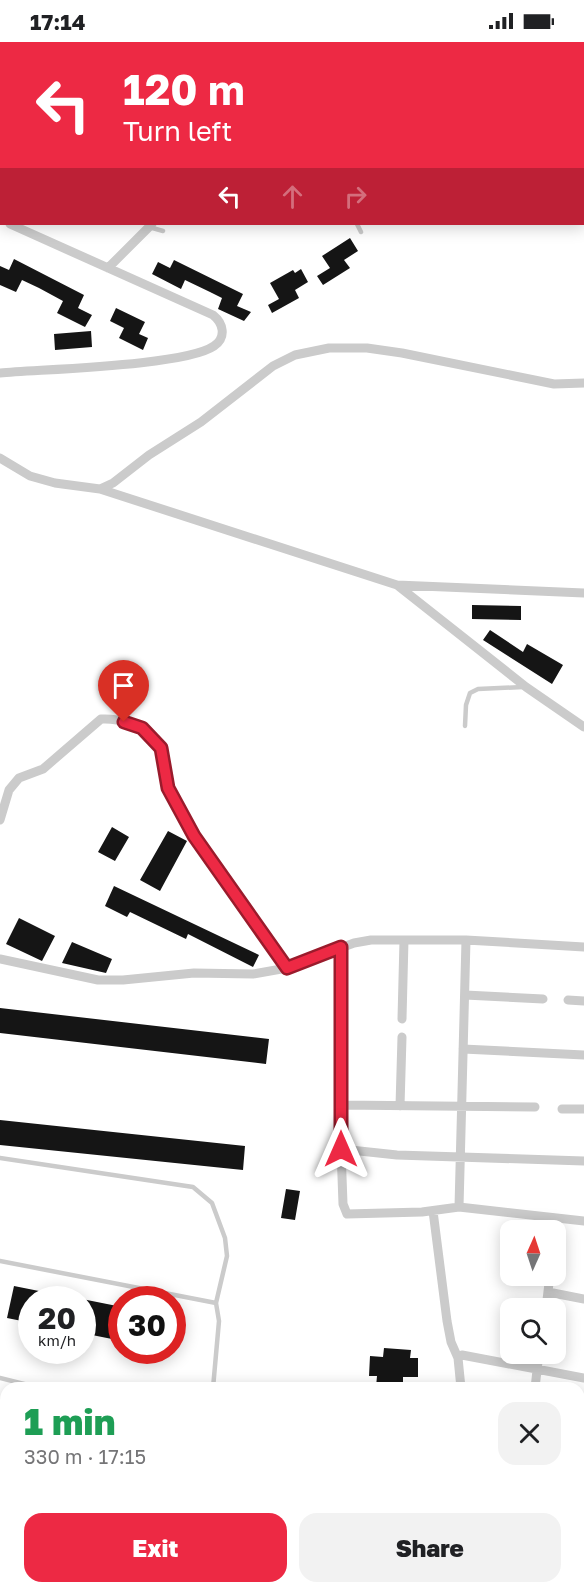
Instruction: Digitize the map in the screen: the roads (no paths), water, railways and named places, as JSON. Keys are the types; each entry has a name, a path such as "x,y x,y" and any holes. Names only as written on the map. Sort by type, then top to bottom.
{"street":[{"path":"0,373 180,357 213,347 220,340 223,328 213,315 12,225"},
{"path":"108,268 150,225"},
{"path":"100,489 201,422 273,366 310,350 367,348 555,384 584,383"},
{"path":"0,458 30,476 55,483 100,489 397,585 584,593"},
{"path":"397,585 526,687 584,727"},
{"path":"0,820 9,790 19,778 43,769 101,719 124,722 142,728 161,748 168,788 194,836 287,968"},
{"path":"0,959 98,980 195,973 253,974 287,968 341,947 371,940 466,940 584,947"},
{"path":"402,1019 404,940"},
{"path":"459,1207 466,940"},
{"path":"341,947 340,1105 343,1204 347,1214 433,1211 459,1207 557,1220"},
{"path":"465,994 543,999"},
{"path":"568,1000 584,1001"},
{"path":"400,1106 402,1037"},
{"path":"463,1050 584,1055"},
{"path":"340,1105 535,1107"},
{"path":"562,1109 584,1109"},
{"path":"341,1149 397,1155 584,1161"},
{"path":"433,1211 447,1321 451,1342 458,1358 460,1382"},
{"path":"566,1220 584,1221"},
{"path":"547,1298 549,1286"},
{"path":"548,1292 584,1299"},
{"path":"458,1358 462,1355 584,1377"},
{"path":"535,1382 537,1364"}],"lane":[{"path":"150,225 163,231"},
{"path":"358,225 361,232"},
{"path":"465,726 466,705 470,693 478,689 526,687"},
{"path":"0,1158 193,1187 212,1203 225,1238 227,1256 216,1303 219,1321 214,1382"},
{"path":"0,1261 216,1303"},
{"path":"0,1378 16,1382"}]}
